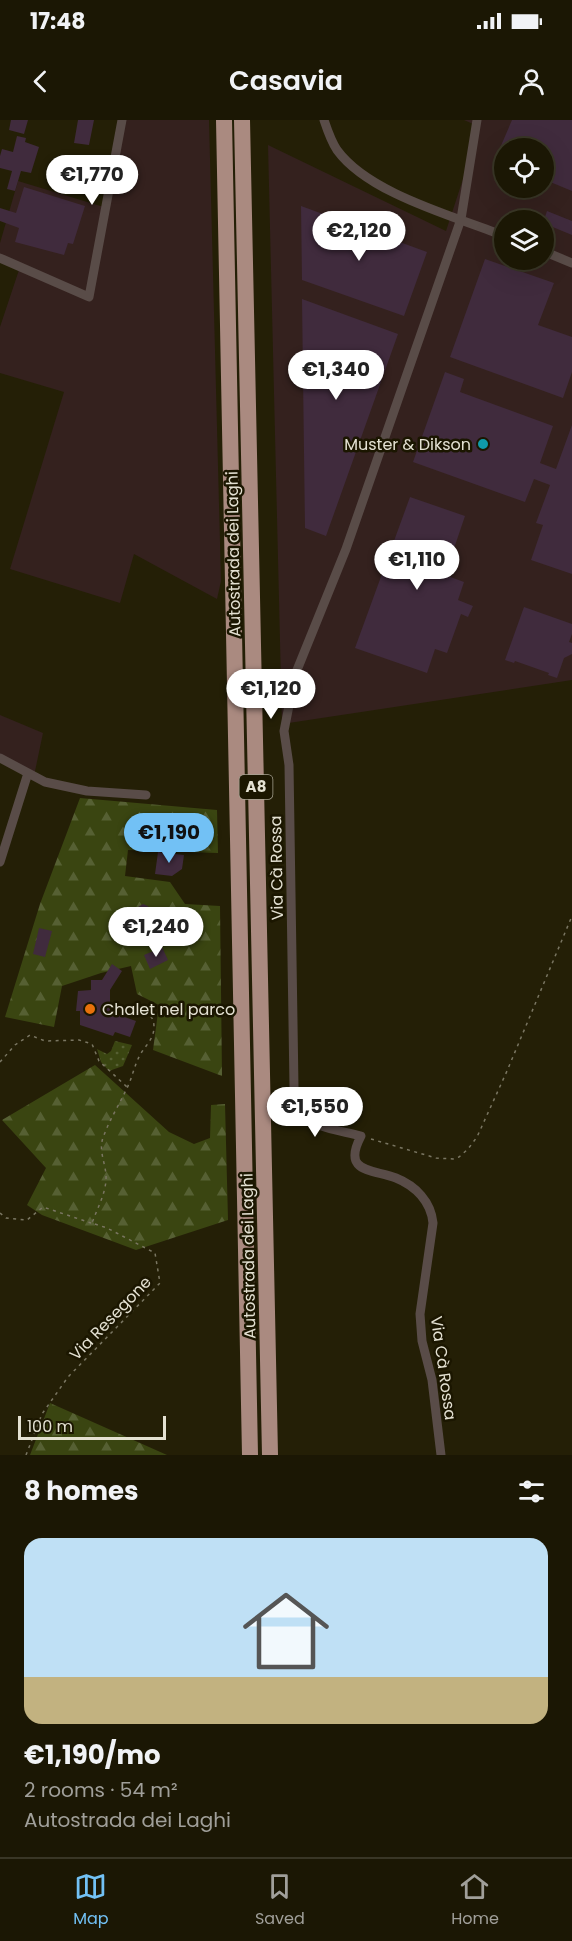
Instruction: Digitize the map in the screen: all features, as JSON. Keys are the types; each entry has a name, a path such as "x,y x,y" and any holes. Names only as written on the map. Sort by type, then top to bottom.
{"highway":[{"name":"Autostrada dei Laghi","path":"224,120 250,1455"},
{"name":"Autostrada dei Laghi","path":"242,120 270,1455"}],"street":[{"path":"0,258 89,297 122,120"},
{"path":"324,120 337,149 361,174 403,197 494,232"},
{"path":"461,219 477,120"},
{"name":"Via Cà Rossa","path":"441,1455 432,1380 422,1341 420,1314 433,1223 432,1211 420,1192 396,1178 364,1170 357,1162 355,1154 361,1136 319,1125 307,1119 297,1101 294,1087 289,765 284,731 295,675 346,549 461,219"},
{"path":"554,256 572,263"},
{"path":"0,758 45,782 87,791 146,795"},
{"path":"0,862 28,773"}],"path":[{"path":"361,1136 436,1158 453,1159 468,1149 477,1137 507,1071 572,916"},
{"path":"0,1213 6,1218 27,1220 43,1207 92,1223 104,1193 106,1181 106,1168 101,1150 103,1137 140,1055 151,1040 154,1026 150,1015 143,1010 123,1009"},
{"path":"0,1062 15,1045 30,1035 45,1041 79,1040 92,1044 99,1061 127,1088"},
{"name":"Via Resegone","path":"26,1455 42,1414 68,1377 160,1283 154,1253 107,1228 92,1223"}],"shaded area":[{"path":"124,120 209,120 221,581 217,599 134,554 120,603 10,569 64,392 0,373 0,327 19,270 0,261 0,243 18,181 107,208"},
{"path":"464,120 572,120 572,680 282,724 268,145 446,231 480,127"},
{"path":"0,715 43,733 34,776 0,756"}],"green space":[{"path":"80,798 217,810 218,853 128,850 125,876 170,882 185,904 220,906 222,1076 153,1050 159,1005 137,994 131,966 62,986 54,1027 5,1017 40,904"},
{"path":"115,1041 132,1045 123,1066 109,1071 101,1062 97,1049 107,1054 111,1051"},
{"path":"95,1065 169,1132 194,1144 210,1138 211,1105 225,1104 228,1220 136,1250 42,1215 27,1205 46,1168 2,1120"},
{"path":"50,1403 167,1455 30,1455"}],"building":[{"path":"11,120 28,120 24,134 9,130"},
{"path":"78,120 94,120 89,145 74,143"},
{"path":"512,120 572,120 572,191 554,184 554,138 504,138"},
{"path":"17,136 26,138 25,142 39,147 31,173 21,171 15,191 7,189 12,171 0,168 0,156 2,149 13,152"},
{"path":"66,166 85,171 80,186 62,181"},
{"path":"24,187 85,206 73,244 68,243 64,255 15,242 19,228 0,221 0,208 16,213"},
{"path":"301,206 427,252 404,316 302,280"},
{"path":"554,214 572,221 572,235 554,228"},
{"path":"485,259 494,262 494,270 517,270 554,283 538,325 572,337 572,372 563,398 450,357"},
{"path":"302,299 398,334 326,536 305,528"},
{"name":"Muster & Dikson","path":"445,372 464,379 460,392 553,426 540,463 556,469 572,425 572,574 531,560 543,525 536,523 550,485 534,479 525,502 413,462"},
{"path":"410,497 465,516 445,575 464,582 458,600 473,606 468,617 461,614 447,653 435,649 427,673 355,648"},
{"path":"524,607 572,624 569,642 572,643 572,654 564,658 557,678 515,661 514,663 505,660"},
{"path":"158,852 184,855 182,869 172,876 155,874"},
{"path":"143,904 148,906 150,916 142,925 136,924 132,914"},
{"path":"39,928 52,931 45,957 33,954"},
{"path":"161,945 168,960 150,969 144,955 158,949"},
{"name":"Chalet nel parco","path":"112,964 122,971 110,990 110,1012 136,1021 130,1037 115,1032 113,1036 80,1025 80,1011 76,1011 78,991 91,990 91,980 102,980"}],"place":[{"name":"Muster & Dikson","path":"483,444"},
{"name":"Chalet nel parco","path":"90,1009"}]}
